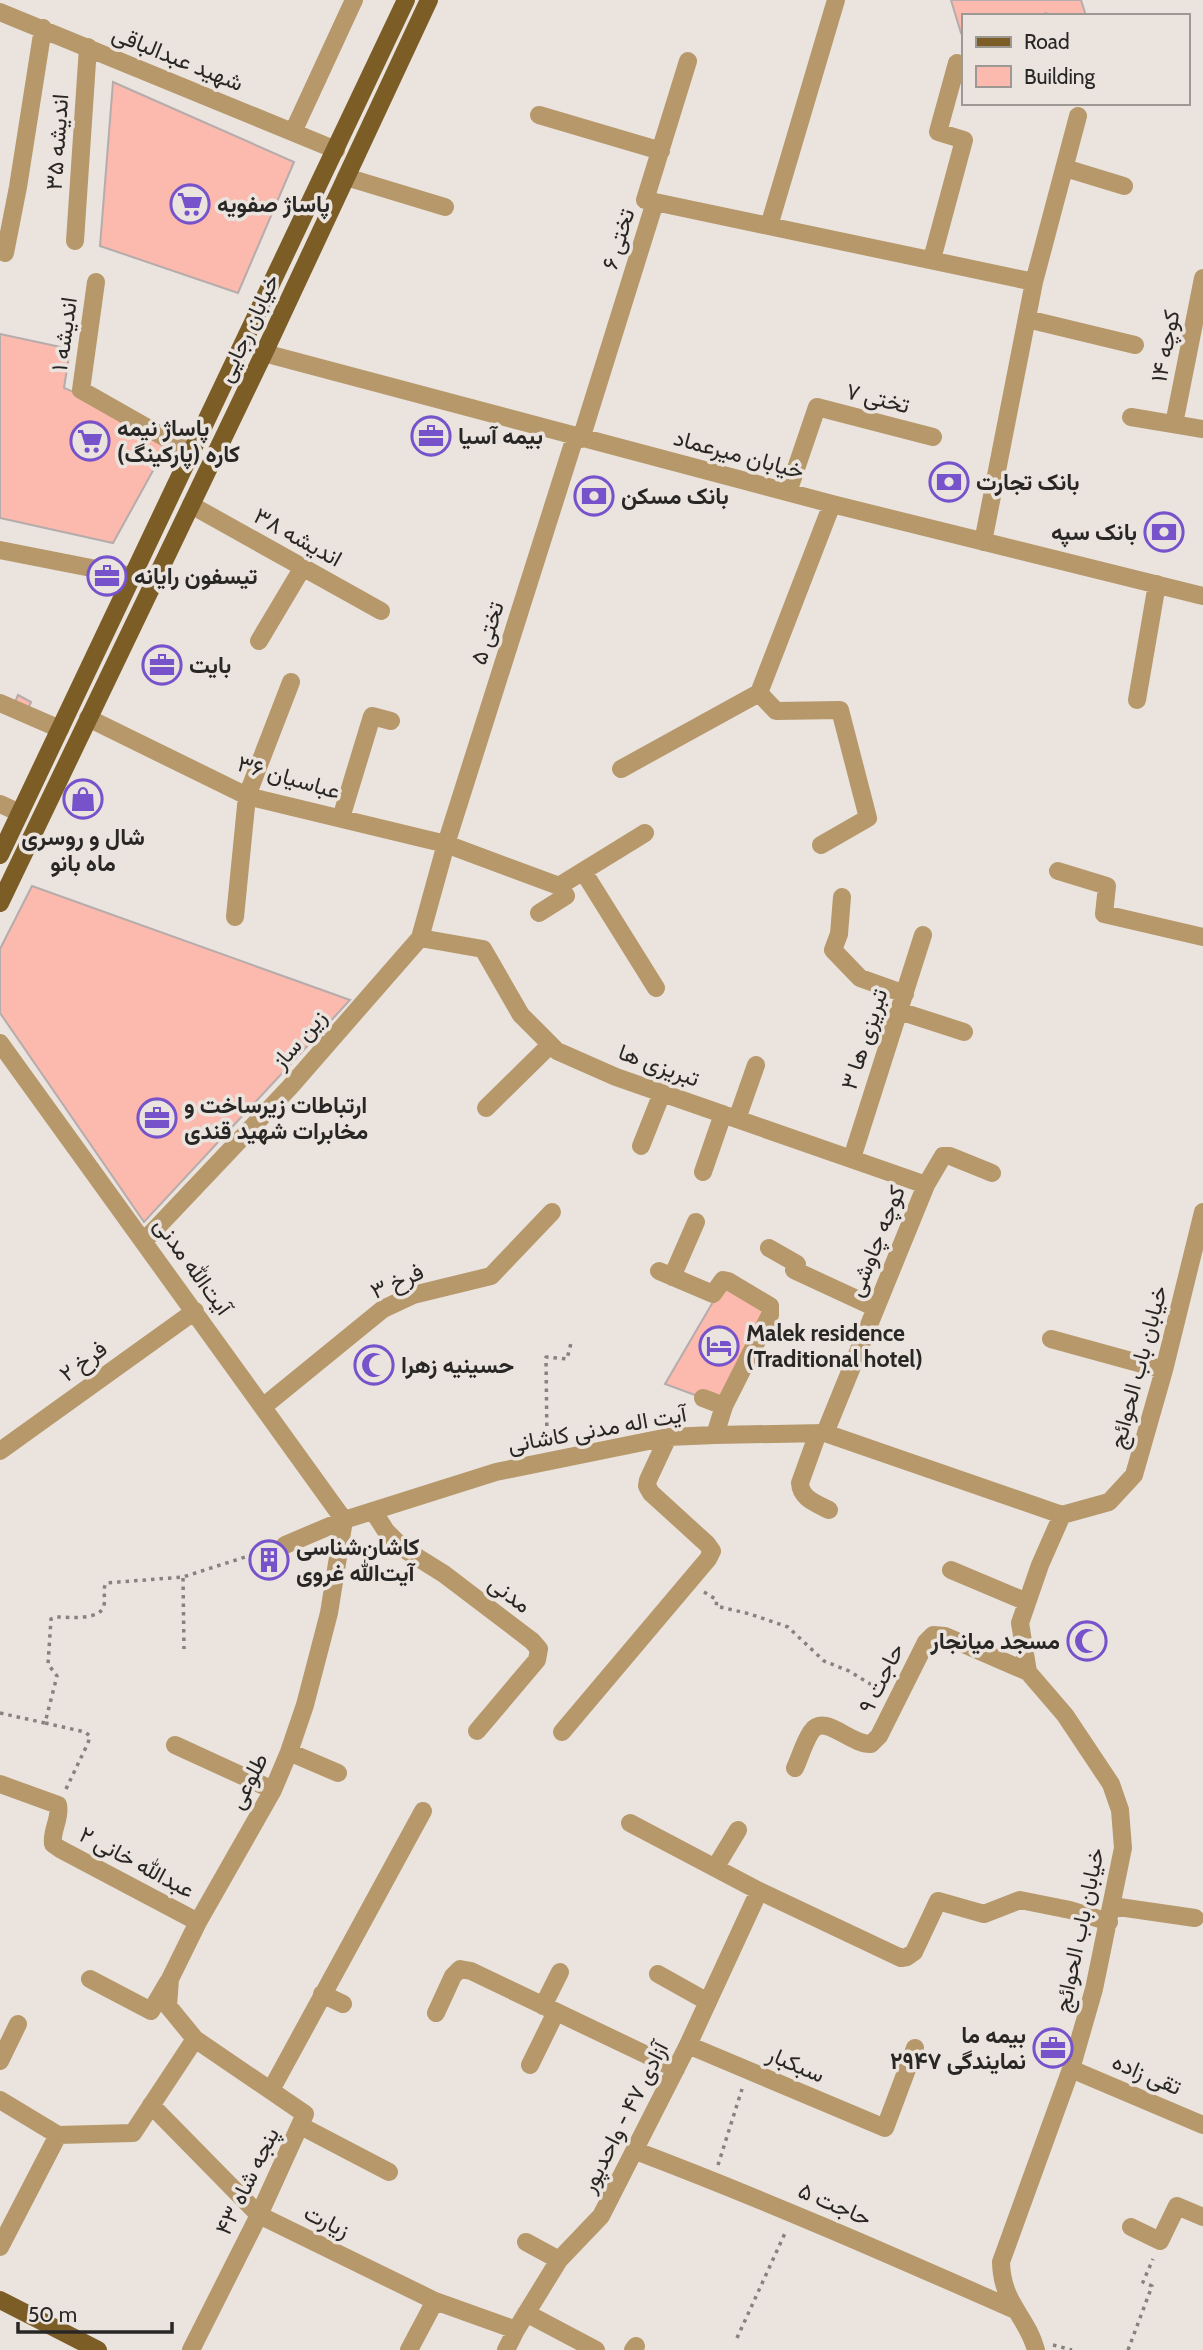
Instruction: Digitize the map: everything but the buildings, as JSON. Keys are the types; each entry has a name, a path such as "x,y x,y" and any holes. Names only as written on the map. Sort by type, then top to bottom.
{"main road":[{"name":"خیابان رجایی","path":"0,855 406,0"},
{"name":"خیابان رجایی","path":"0,902 264,353 429,0"},
{"path":"0,2300 77,2345 97,2350"}],"street":[{"path":"293,132 354,0"},
{"path":"769,226 836,0"},
{"name":"شهید عبدالباقی","path":"0,12 336,150"},
{"path":"5,254 43,28"},
{"name":"اندیشه ۳۵","path":"75,241 88,47"},
{"name":"تختی ۶","path":"578,438 655,202 645,200 688,61"},
{"path":"932,259 964,140 938,132 957,63"},
{"path":"539,116 661,151"},
{"path":"983,542 1034,282 1078,116"},
{"path":"1065,168 1124,187"},
{"path":"346,177 445,207"},
{"path":"655,202 1034,282"},
{"name":"کوچه ۱۴","path":"1174,424 1203,278"},
{"name":"اندیشه ۱","path":"96,282 81,390 192,453"},
{"path":"1027,319 1135,345"},
{"name":"خیابان میرعماد","path":"264,353 832,504 1203,596"},
{"name":"تختی ۷","path":"789,492 817,407 933,437"},
{"path":"1130,417 1203,429"},
{"name":"تختی ۵","path":"446,844 578,438"},
{"path":"621,769 759,693 832,504"},
{"name":"اندیشه ۳۸","path":"191,505 381,611"},
{"path":"0,550 132,576"},
{"path":"258,641 303,567"},
{"path":"1136,700 1157,584"},
{"path":"235,917 247,796 291,682"},
{"path":"759,693 776,711 840,710 868,818 821,845"},
{"path":"0,703 60,729"},
{"path":"341,818 372,716 391,721"},
{"name":"عباسیان ۳۶","path":"88,718 247,796 446,844 559,886"},
{"path":"0,804 20,813"},
{"path":"539,913 566,896 559,886 645,833"},
{"name":"زین ساز","path":"145,1240 290,1087 420,938 446,844"},
{"path":"583,871 656,988"},
{"path":"1058,871 1107,887 1104,914 1203,937"},
{"path":"842,897 839,933 833,950 860,978 964,1032"},
{"name":"تبریزی ها ۳","path":"852,1158 923,935"},
{"name":"تبریزی ها","path":"420,938 483,949 521,1015 557,1051 616,1077 926,1185"},
{"name":"آیت‌الله مدنی","path":"0,1043 145,1240 344,1520"},
{"path":"486,1108 550,1045"},
{"path":"703,1172 755,1065"},
{"path":"641,1146 662,1093"},
{"name":"کوچه چاوشی","path":"829,1510 805,1497 800,1491 800,1483 926,1185 943,1156 950,1156 992,1173"},
{"name":"فرخ ۳","path":"264,1406 383,1309 413,1295 491,1276 552,1212"},
{"name":"خیابان باب الحوائج","path":"1062,1515 1109,1502 1134,1475 1164,1370 1203,1212"},
{"path":"696,1222 666,1274 713,1294 719,1283 728,1281 770,1307 770,1315 724,1406 715,1435"},
{"path":"769,1248 797,1264 794,1270 876,1308"},
{"name":"فرخ ۲","path":"0,1451 195,1311"},
{"path":"1051,1339 1164,1370"},
{"path":"703,1398 724,1406"},
{"name":"آیت اله مدنی کاشانی","path":"285,1545 344,1520 496,1472 668,1437 715,1435 822,1433 1062,1515"},
{"path":"562,1732 708,1559 712,1550 651,1493 647,1486 668,1437"},
{"name":"مدنی","path":"373,1511 386,1531 404,1549 444,1574 539,1649 537,1660 477,1731"},
{"path":"1028,1672 1020,1623 1040,1565 1062,1515"},
{"name":"طلوعی","path":"90,1979 151,2011 170,1979 198,1922 273,1790 289,1752 305,1705 329,1614 344,1520"},
{"path":"951,1570 1027,1602"},
{"name":"حاجت ۹","path":"795,1768 812,1731 818,1726 826,1725 862,1745 871,1744 879,1736 926,1642 933,1635 945,1636 1028,1672"},
{"name":"خیابان باب الحوائج","path":"1028,1672 1065,1715 1111,1784 1120,1810 1123,1848 1094,1989 1071,2069 1001,2262 1001,2280 1013,2309 1033,2340 1036,2350"},
{"path":"176,1745 273,1790"},
{"path":"289,1752 338,1773"},
{"path":"0,1784 58,1805"},
{"name":"عبدالله خانی ۲","path":"58,1805 60,1812 52,1836 53,1844 198,1922"},
{"path":"271,2090 423,1811"},
{"path":"630,1823 759,1891 901,1958 914,1952 938,1901 984,1914 1020,1900 1070,1910 1195,1918"},
{"path":"715,1868 738,1830"},
{"name":"آزادی ۴۷ - واحدپور","path":"506,2350 559,2260 601,2216 688,2045 759,1891"},
{"path":"436,2013 453,1976 460,1969 471,1971 676,2069"},
{"path":"530,2065 560,1972"},
{"path":"658,1975 708,2002"},
{"path":"0,2100 58,2135 133,2133 195,2039 168,2006 170,1979"},
{"path":"322,1994 343,2004"},
{"path":"0,2061 18,2024"},
{"name":"پنجه شاه ۴۳","path":"191,2350 259,2215 305,2114 195,2039"},
{"name":"سبکبار","path":"688,2045 885,2128 915,2048"},
{"name":"تقی زاده","path":"1071,2069 1203,2125"},
{"name":"زیارت","path":"151,2105 259,2215 435,2301 516,2330"},
{"path":"301,2126 389,2172"},
{"path":"0,2248 58,2135"},
{"name":"حاجت ۵","path":"636,2151 713,2180 1013,2309"},
{"path":"1131,2227 1160,2241 1177,2206 1203,2217"},
{"path":"526,2242 559,2260"},
{"path":"410,2350 435,2301"},
{"path":"526,2313 596,2350"}],"path":[{"path":"547,1462 546,1357 568,1359 571,1343"},
{"path":"45,1723 57,1676 48,1664 51,1619 96,1615 102,1612 103,1588 106,1583 183,1577 285,1545"},
{"path":"183,1577 184,1649"},
{"path":"688,1582 717,1600 716,1606 788,1627 824,1661 849,1671 897,1701"},
{"path":"0,1713 85,1732 90,1736 58,1805"},
{"path":"713,2180 747,2070"},
{"path":"737,2337 794,2214"},
{"path":"1128,2350 1152,2286 1143,2283 1160,2241"}],"place":[{"name":"پاساژ صفویه","path":"190,204"},
{"name":"بیمه آسیا","path":"431,436"},
{"name":"پاساژ نیمه کاره (پارکینگ)","path":"90,441"},
{"name":"بانک تجارت","path":"949,482"},
{"name":"بانک مسکن","path":"594,496"},
{"name":"بانک سپه","path":"1164,532"},
{"name":"تیسفون رایانه","path":"107,576"},
{"name":"بایت","path":"162,665"},
{"name":"شال و روسری ماه بانو","path":"83,799"},
{"name":"ارتباطات زیرساخت و مخابرات شهید قندی","path":"157,1118"},
{"name":"Malek residence (Traditional hotel)","path":"719,1346"},
{"name":"حسینیه زهرا","path":"374,1365"},
{"name":"کاشان‌شناسی آیت‌الله غروی","path":"269,1560"},
{"name":"مسجد میانجار","path":"1087,1641"},
{"name":"بیمه ما نمایندگی ۲۹۴۷","path":"1053,2048"}]}
